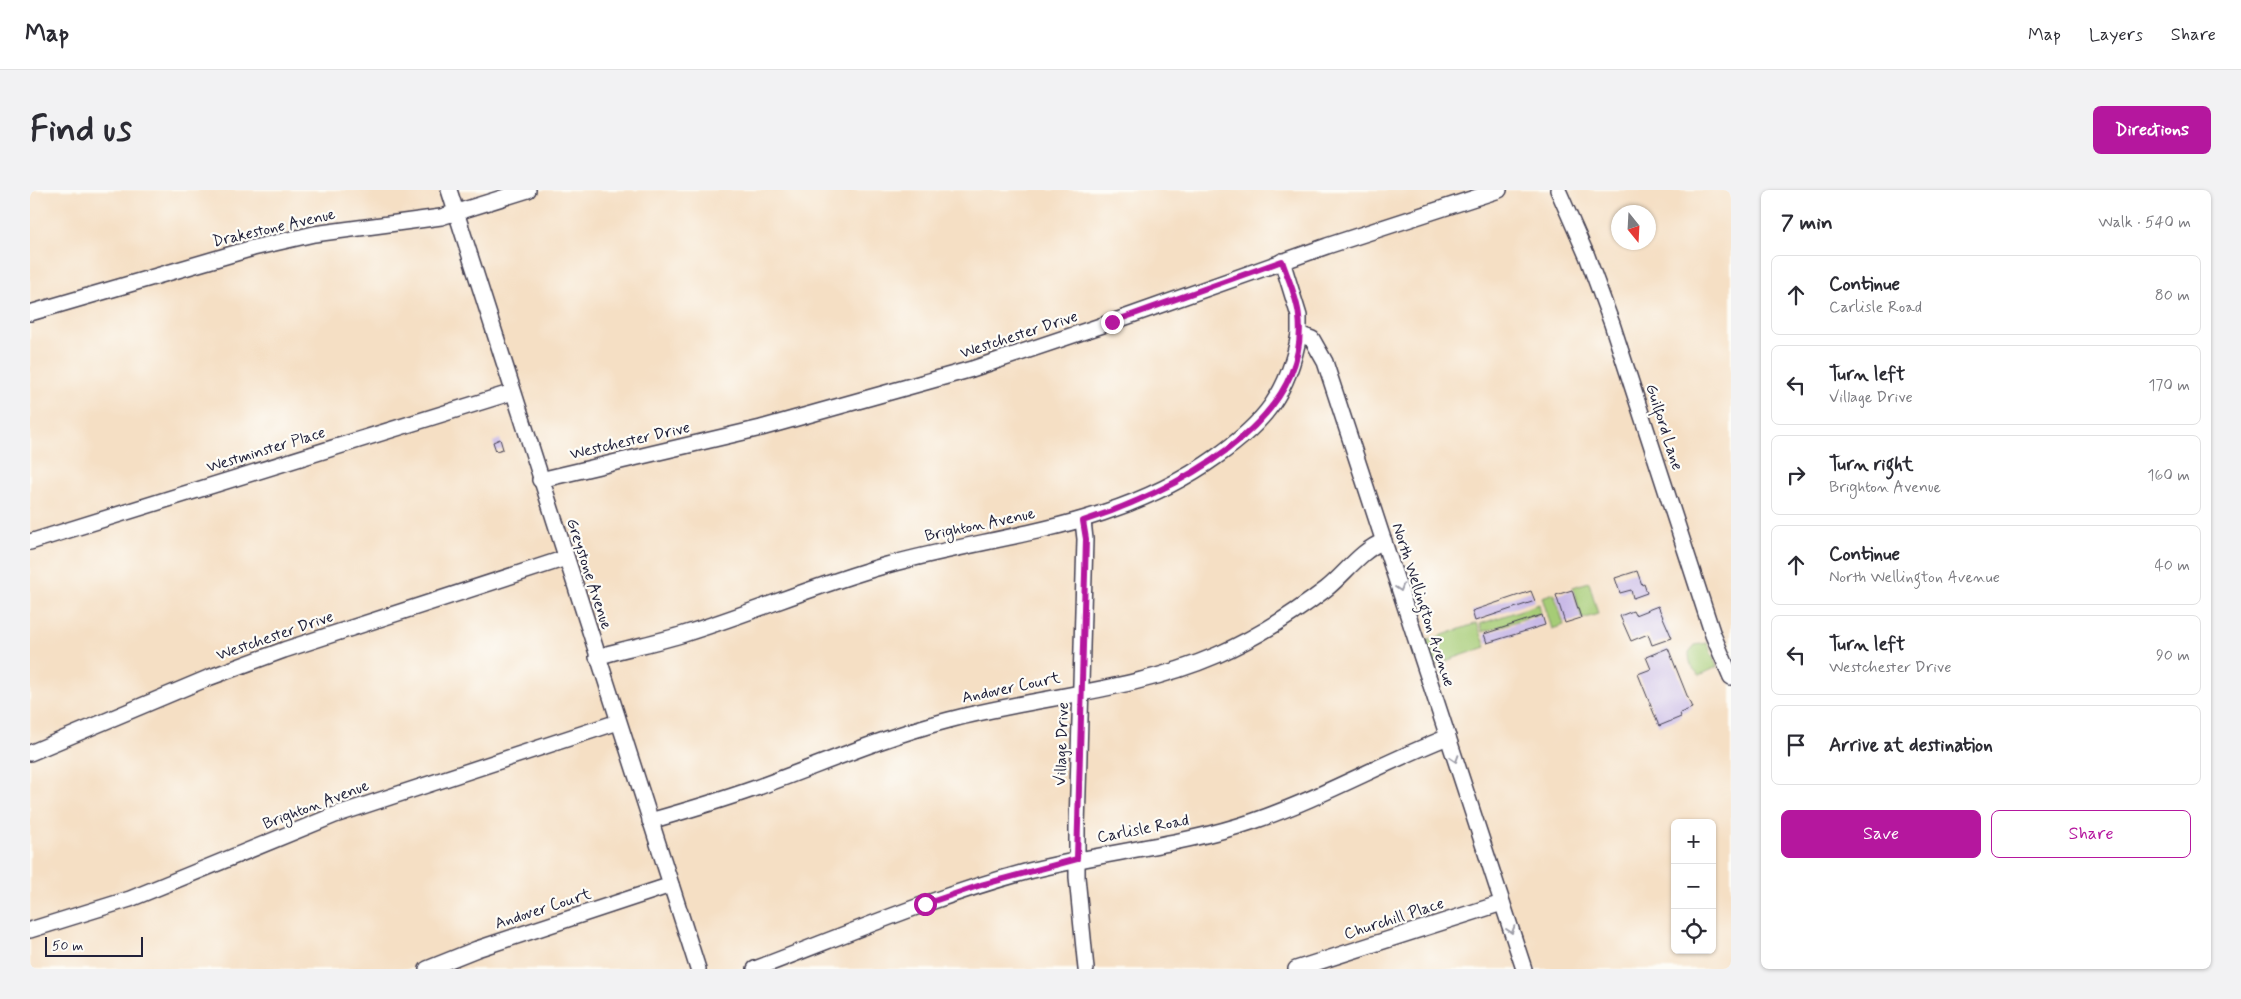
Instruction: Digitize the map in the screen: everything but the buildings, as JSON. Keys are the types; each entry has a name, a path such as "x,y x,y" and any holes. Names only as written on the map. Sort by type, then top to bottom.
{"street":[{"name":"Greystone Avenue","path":"448,190 698,969"},
{"name":"Drakestone Avenue","path":"30,313 262,246 314,234 426,220 528,190"},
{"name":"Westchester Drive","path":"540,480 761,428 906,388 1045,346 1282,261 1499,190"},
{"name":"Guilford Lane","path":"1558,190 1605,302 1713,635 1731,677"},
{"path":"1282,261 1299,316 1299,334"},
{"name":"Brighton Avenue","path":"597,657 683,634 886,565 1083,521 1158,492 1205,465 1248,433 1270,410 1286,383 1296,356 1299,334"},
{"name":"North Wellington Avenue","path":"1299,334 1312,339 1325,362 1524,969"},
{"name":"Westminster Place","path":"30,542 513,392"},
{"name":"Village Drive","path":"1083,521 1086,539 1077,859 1086,969"},
{"name":"Andover Court","path":"650,821 752,789 856,748 914,729 980,711 1143,680 1185,668 1246,641 1300,609 1334,582 1368,550 1384,542"},
{"name":"Westchester Drive","path":"30,753 199,682 284,650 566,558"},
{"name":"Brighton Avenue","path":"30,930 130,899 335,815 618,722"},
{"name":"Carlisle Road","path":"755,969 925,904 990,883 1077,859 1194,837 1254,821 1304,802 1448,737"},
{"name":"Andover Court","path":"427,969 477,950 671,885"},
{"name":"Churchill Place","path":"1296,969 1502,903"}],"green space":[{"path":"1589,582 1598,614 1582,619 1573,587"},
{"path":"1554,593 1564,625 1552,629 1542,597"},
{"path":"1539,604 1541,613 1483,632 1480,624"},
{"path":"1477,623 1486,647 1431,666 1423,642"},
{"path":"1707,643 1717,667 1700,675 1691,665 1689,652 1695,645"}],"route":[{"path":"925,904 981,885 1077,859 1086,539 1083,521 1137,502 1158,492 1205,465 1248,433 1270,410 1286,383 1296,356 1299,334 1299,316 1282,261 1112,322"}]}
